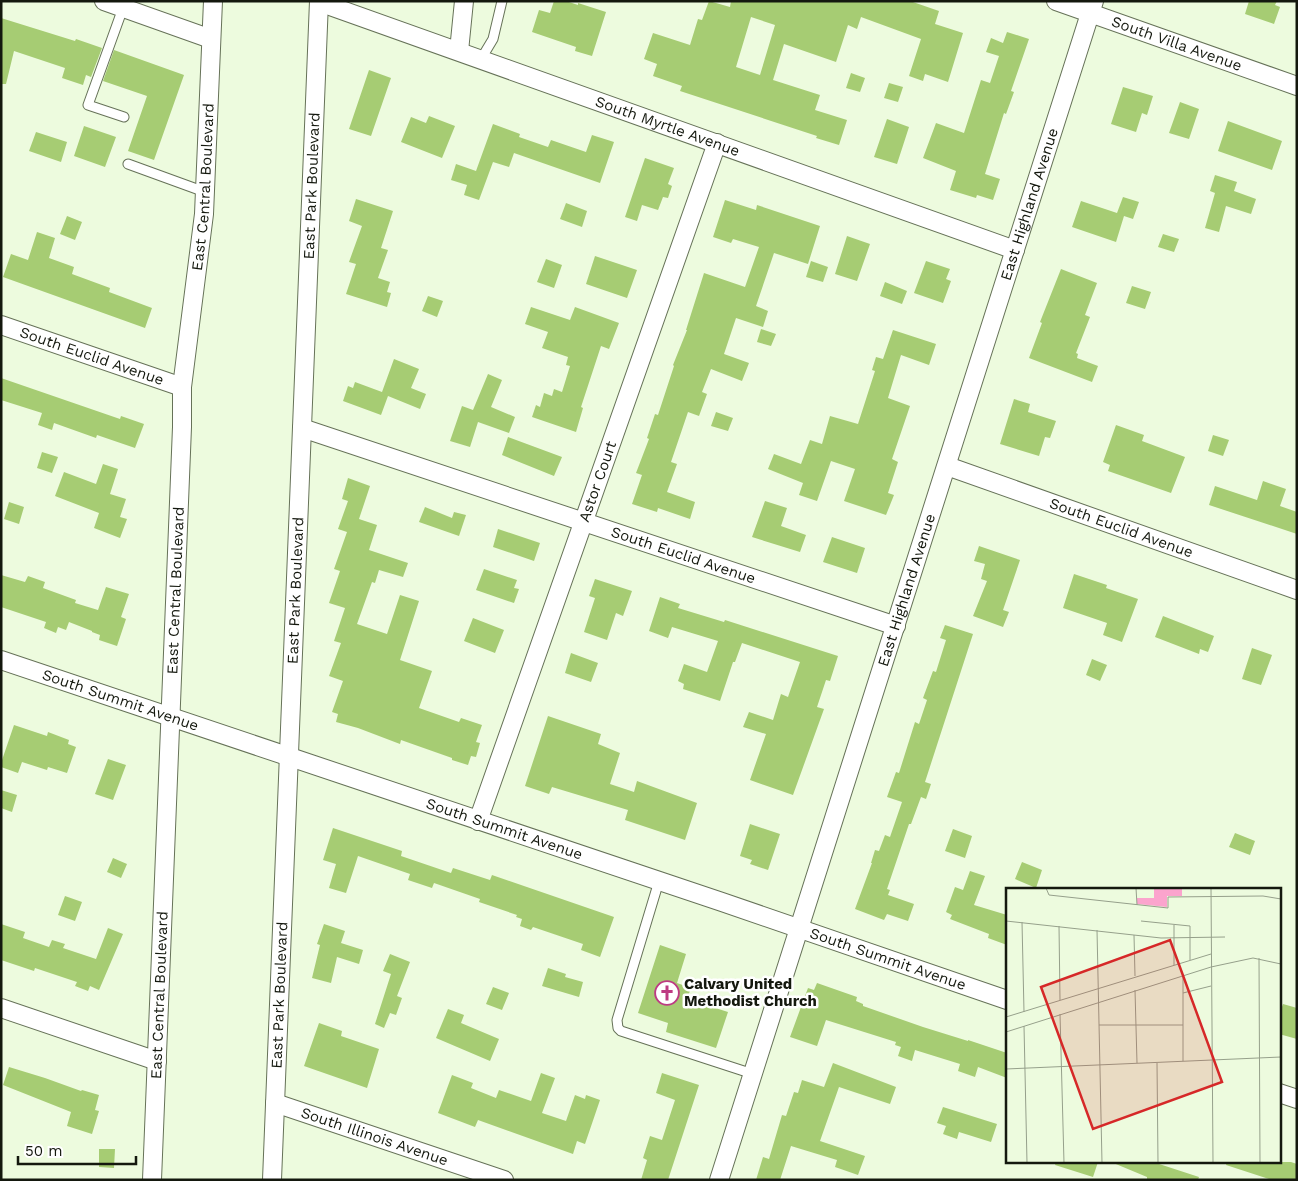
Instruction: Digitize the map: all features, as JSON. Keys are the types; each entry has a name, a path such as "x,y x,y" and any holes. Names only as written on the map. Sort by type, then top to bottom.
{"street":[{"path":"104,1 211,39"},
{"name":"East Central Boulevard","path":"152,1180 182,427 182,387 204,214 213,1"},
{"path":"459,52 464,1"},
{"name":"South Villa Avenue","path":"1056,1 1092,7 1297,86"},
{"name":"South Myrtle Avenue","path":"319,2 1016,250"},
{"name":"East Park Boulevard","path":"272,1180 319,2"},
{"name":"East Highland Avenue","path":"720,1180 1092,7"},
{"name":"Astor Court","path":"478,820 717,143"},
{"name":"South Euclid Avenue","path":"1,325 182,387"},
{"name":"South Euclid Avenue","path":"302,428 896,626"},
{"name":"South Euclid Avenue","path":"947,466 1297,590"},
{"name":"South Summit Avenue","path":"1,660 1006,1000"},
{"path":"1,1008 157,1061"},
{"path":"1280,1093 1297,1099"},
{"name":"South Illinois Avenue","path":"275,1103 504,1180"}],"lane":[{"path":"481,59 493,40 502,1"},
{"path":"123,8 88,105 124,117"},
{"path":"128,164 205,192"},
{"path":"659,881 617,1020 618,1028 621,1031 753,1074"}],"building":[{"path":"554,1 566,1 578,5 578,3 606,12 592,56 575,51 576,47 532,32 539,10 550,13"},
{"path":"709,1 730,7 731,1 910,1 939,11 935,24 963,33 948,82 925,74 923,81 909,76 921,39 861,17 857,29 848,25 836,62 784,44 773,80 820,95 815,110 847,120 839,145 680,91 682,86 653,76 657,64 644,59 653,33 690,45 698,19 702,20","holes":["751,17 775,25 760,75 736,67"]},
{"path":"1249,1 1277,1 1275,5 1280,7 1274,24 1245,14"},
{"path":"1,18 102,48 91,77 86,75 83,85 62,78 65,68 14,51 6,84 1,84"},
{"path":"1007,32 1029,39 1011,91 1014,92 1006,114 1004,113 985,174 1000,179 993,200 977,195 976,198 950,190 956,171 923,158 936,123 964,133 981,80 990,83 999,56 986,52 991,38 1003,43"},
{"path":"114,50 184,75 154,160 128,151 147,96 103,81"},
{"path":"369,70 391,78 371,136 349,129"},
{"path":"851,73 865,78 860,92 846,88"},
{"path":"889,83 903,87 898,102 884,98"},
{"path":"1123,87 1153,96 1147,115 1142,113 1136,132 1111,124"},
{"path":"1180,102 1199,109 1189,139 1169,133"},
{"path":"429,116 455,126 442,158 401,142 411,117 426,123"},
{"path":"887,119 909,127 897,164 874,157"},
{"path":"1228,121 1282,141 1272,170 1218,151"},
{"path":"493,124 520,134 519,137 548,147 551,140 586,152 592,135 614,142 600,183 514,153 509,167 493,162 479,200 464,195 467,185 451,180 456,164 476,171"},
{"path":"84,126 116,137 105,167 74,156"},
{"path":"36,132 67,142 61,162 29,151"},
{"path":"645,158 674,168 668,184 672,186 668,198 663,197 658,210 642,205 637,221 625,217"},
{"path":"1215,175 1237,182 1234,191 1256,199 1251,214 1226,206 1219,232 1205,228 1215,193 1210,191"},
{"path":"1123,197 1139,202 1133,219 1124,216 1116,242 1072,227 1081,201 1117,213"},
{"path":"356,199 393,211 381,248 388,250 378,278 390,282 387,292 391,293 387,307 346,294 356,264 349,262 362,226 349,221"},
{"path":"725,200 756,210 757,205 820,226 808,264 774,253 756,306 768,311 763,327 736,318 724,354 749,363 742,381 711,369 702,392 707,394 699,416 688,412 671,462 677,464 667,492 695,502 690,519 658,508 657,512 632,504 642,475 636,473 649,439 647,438 655,414 658,415 673,365 687,330 704,273 745,287 759,247 733,239 731,243 713,237"},
{"path":"566,203 587,211 582,227 560,219"},
{"path":"67,216 82,222 75,240 60,234"},
{"path":"37,232 55,238 49,258 74,267 72,274 110,288 109,292 152,308 145,328 3,277 11,254 28,260"},
{"path":"1163,234 1179,239 1174,252 1158,247"},
{"path":"847,236 870,244 857,281 835,274"},
{"path":"595,256 637,270 627,298 586,284"},
{"path":"546,259 562,265 554,288 537,282"},
{"path":"811,261 828,267 823,282 806,277"},
{"path":"926,261 950,269 946,279 951,281 943,303 914,293"},
{"path":"1061,269 1097,283 1085,315 1090,317 1076,353 1078,354 1077,358 1098,366 1092,382 1029,358 1042,323 1040,322"},
{"path":"885,282 907,291 902,304 880,296"},
{"path":"1132,286 1151,292 1145,309 1126,303"},
{"path":"428,296 443,301 437,317 422,311"},
{"path":"531,307 570,320 575,307 619,323 609,349 601,346 581,407 583,408 576,432 532,417 536,405 540,407 544,393 552,396 554,389 562,392 570,366 566,365 568,357 542,348 548,332 525,324"},
{"path":"761,329 776,334 771,346 757,342"},
{"path":"893,330 936,344 929,365 901,355 888,398 910,406 892,459 898,462 888,493 894,495 886,515 844,501 855,469 831,461 817,501 799,495 803,483 768,469 774,454 801,464 810,440 822,444 830,416 858,424 875,371 872,370 876,357 883,359"},
{"path":"394,359 419,369 411,388 426,394 420,409 388,396 381,415 343,401 348,386 353,388 355,382 382,392"},
{"path":"488,374 502,380 491,407 515,417 509,433 478,422 470,447 450,441 462,406 473,410"},
{"path":"1,378 120,419 121,416 144,424 135,448 97,435 96,438 54,423 52,430 38,425 42,413 1,400"},
{"path":"1014,399 1030,404 1028,412 1056,421 1050,438 1045,437 1039,456 1000,444"},
{"path":"716,412 733,418 728,431 711,426"},
{"path":"1116,425 1144,435 1142,441 1185,457 1171,493 1108,471 1110,465 1103,462"},
{"path":"1213,435 1229,440 1223,456 1208,451"},
{"path":"508,437 562,457 554,476 502,455"},
{"path":"42,452 58,457 52,473 37,468"},
{"path":"103,464 118,469 110,494 126,499 120,517 127,519 120,538 94,528 99,513 55,496 64,472 96,484"},
{"path":"348,478 370,486 359,519 377,525 369,550 408,563 403,577 379,570 375,583 372,582 357,624 387,634 400,595 419,601 400,660 432,671 419,708 459,722 461,718 482,725 476,742 480,743 476,757 471,756 468,765 401,740 400,744 336,722 338,714 332,712 343,681 329,676 341,643 334,641 345,608 329,603 340,571 334,569 347,532 338,529 348,501 342,499"},
{"path":"1263,481 1286,489 1280,506 1297,512 1297,534 1209,505 1215,486 1257,500"},
{"path":"765,501 787,508 781,526 806,535 800,552 752,537"},
{"path":"9,502 24,507 19,524 4,519"},
{"path":"425,507 452,518 454,512 466,515 459,536 419,522"},
{"path":"498,529 540,543 534,561 493,547"},
{"path":"832,537 865,548 857,573 823,562"},
{"path":"979,546 1020,560 1003,610 1009,612 1003,627 973,616 987,581 981,579 985,564 974,561"},
{"path":"484,569 517,580 514,588 519,589 514,603 476,590"},
{"path":"1074,574 1107,585 1106,588 1138,599 1122,642 1103,635 1107,623 1063,608"},
{"path":"1,575 25,582 28,576 45,582 43,588 76,600 75,603 98,610 106,587 129,594 121,617 126,619 117,646 99,640 100,635 69,622 66,630 58,627 56,633 44,628 46,622 1,607"},
{"path":"595,579 632,591 623,616 616,613 607,640 584,632 595,598 589,596"},
{"path":"660,597 680,604 678,608 724,622 725,620 838,656 830,681 826,680 817,707 824,709 793,795 750,780 766,734 743,727 749,712 773,720 781,694 788,697 800,662 742,643 735,662 733,662 720,701 683,689 684,684 678,681 684,664 707,672 718,641 672,627 668,638 649,631"},
{"path":"1163,616 1214,636 1208,652 1200,649 1199,654 1155,637"},
{"path":"473,618 504,630 495,653 464,641"},
{"path":"945,625 973,634 925,782 931,784 926,799 921,797 911,824 909,824 887,889 890,890 888,895 914,904 908,921 887,914 884,920 855,909 875,850 879,851 885,835 890,837 902,802 887,797 896,772 899,773 915,722 919,724 927,700 923,698 933,671 936,672 946,640 940,638"},
{"path":"1252,648 1272,655 1261,685 1242,679"},
{"path":"571,653 598,663 591,682 565,673"},
{"path":"1092,659 1107,665 1100,681 1086,675"},
{"path":"548,716 601,734 598,744 620,753 610,784 634,792 637,781 697,803 685,840 625,820 628,810 552,787 549,794 525,786"},
{"path":"14,725 47,736 48,732 69,740 68,744 76,747 67,773 48,767 47,770 22,762 18,773 1,767"},
{"path":"108,759 126,765 113,800 95,794"},
{"path":"1,790 17,795 12,812 1,808"},
{"path":"750,824 780,834 768,870 750,864 752,860 740,856"},
{"path":"333,828 402,851 401,856 451,873 453,868 490,880 492,875 614,917 600,957 581,950 583,944 533,927 531,930 520,926 522,919 516,917 517,915 479,902 480,899 434,883 432,888 408,880 410,874 358,856 346,893 329,888 336,864 323,860"},
{"path":"953,829 972,836 965,858 945,851"},
{"path":"1235,833 1255,841 1250,855 1229,847"},
{"path":"113,858 127,864 121,878 107,872"},
{"path":"1022,862 1042,870 1036,888 1015,879"},
{"path":"970,871 985,876 974,905 1006,915 1006,945 988,938 989,934 950,919 952,915 946,912 955,887 963,890"},
{"path":"65,896 82,902 75,921 58,915"},
{"path":"1,924 25,932 23,938 49,947 52,940 65,944 63,948 96,959 108,928 123,934 99,990 90,986 88,991 75,986 77,982 35,968 34,971 1,960"},
{"path":"324,924 345,931 341,943 363,950 359,964 337,957 331,983 312,978 320,945 317,944"},
{"name":"Calvary United Methodist Church","path":"660,945 686,954 677,983 691,988 687,999 728,1012 716,1048 666,1032 668,1023 638,1013"},
{"path":"390,954 410,962 397,996 402,998 396,1015 390,1013 384,1028 375,1024 391,974 383,971"},
{"path":"548,968 566,974 565,977 583,982 579,997 542,986"},
{"path":"817,983 857,997 856,1001 863,1004 863,1006 1006,1053 1006,1078 978,1067 975,1077 958,1071 960,1064 915,1050 912,1061 898,1056 901,1047 895,1045 896,1042 826,1020 817,1046 790,1037 808,988 814,990"},
{"path":"493,987 509,993 502,1010 486,1004"},
{"path":"1283,1004 1297,1008 1297,1039 1280,1034 1280,1012"},
{"path":"448,1009 464,1015 461,1023 499,1039 490,1061 436,1038"},
{"path":"319,1023 342,1031 341,1036 379,1049 367,1088 304,1066"},
{"path":"833,1063 896,1087 890,1104 839,1087 820,1141 865,1156 858,1175 835,1167 837,1160 791,1146 780,1180 756,1180 763,1157 769,1159 782,1115 786,1116 794,1092 798,1093 802,1080 824,1087"},
{"path":"9,1067 81,1091 99,1095 95,1110 99,1111 92,1134 67,1126 71,1112 3,1085"},
{"path":"541,1073 555,1078 542,1113 566,1121 575,1095 585,1099 586,1095 600,1100 585,1144 577,1141 573,1154 478,1120 475,1127 438,1113 452,1075 473,1083 471,1088 496,1098 499,1090 531,1101"},
{"path":"662,1073 699,1085 668,1180 641,1180 647,1160 643,1158 650,1136 662,1140 675,1100 656,1093"},
{"path":"943,1107 997,1124 991,1142 959,1132 957,1139 943,1134 946,1126 937,1123"},
{"path":"99,1149 115,1149 114,1168 99,1167"},
{"path":"1291,1162 1297,1164 1297,1180 1272,1180 1226,1165"},
{"path":"1055,1164 1097,1164 1093,1177"},
{"path":"1116,1164 1159,1164 1199,1177 1198,1180 1147,1180 1147,1177"}],"place":[{"name":"Calvary United Methodist Church","path":"667,993"}]}
